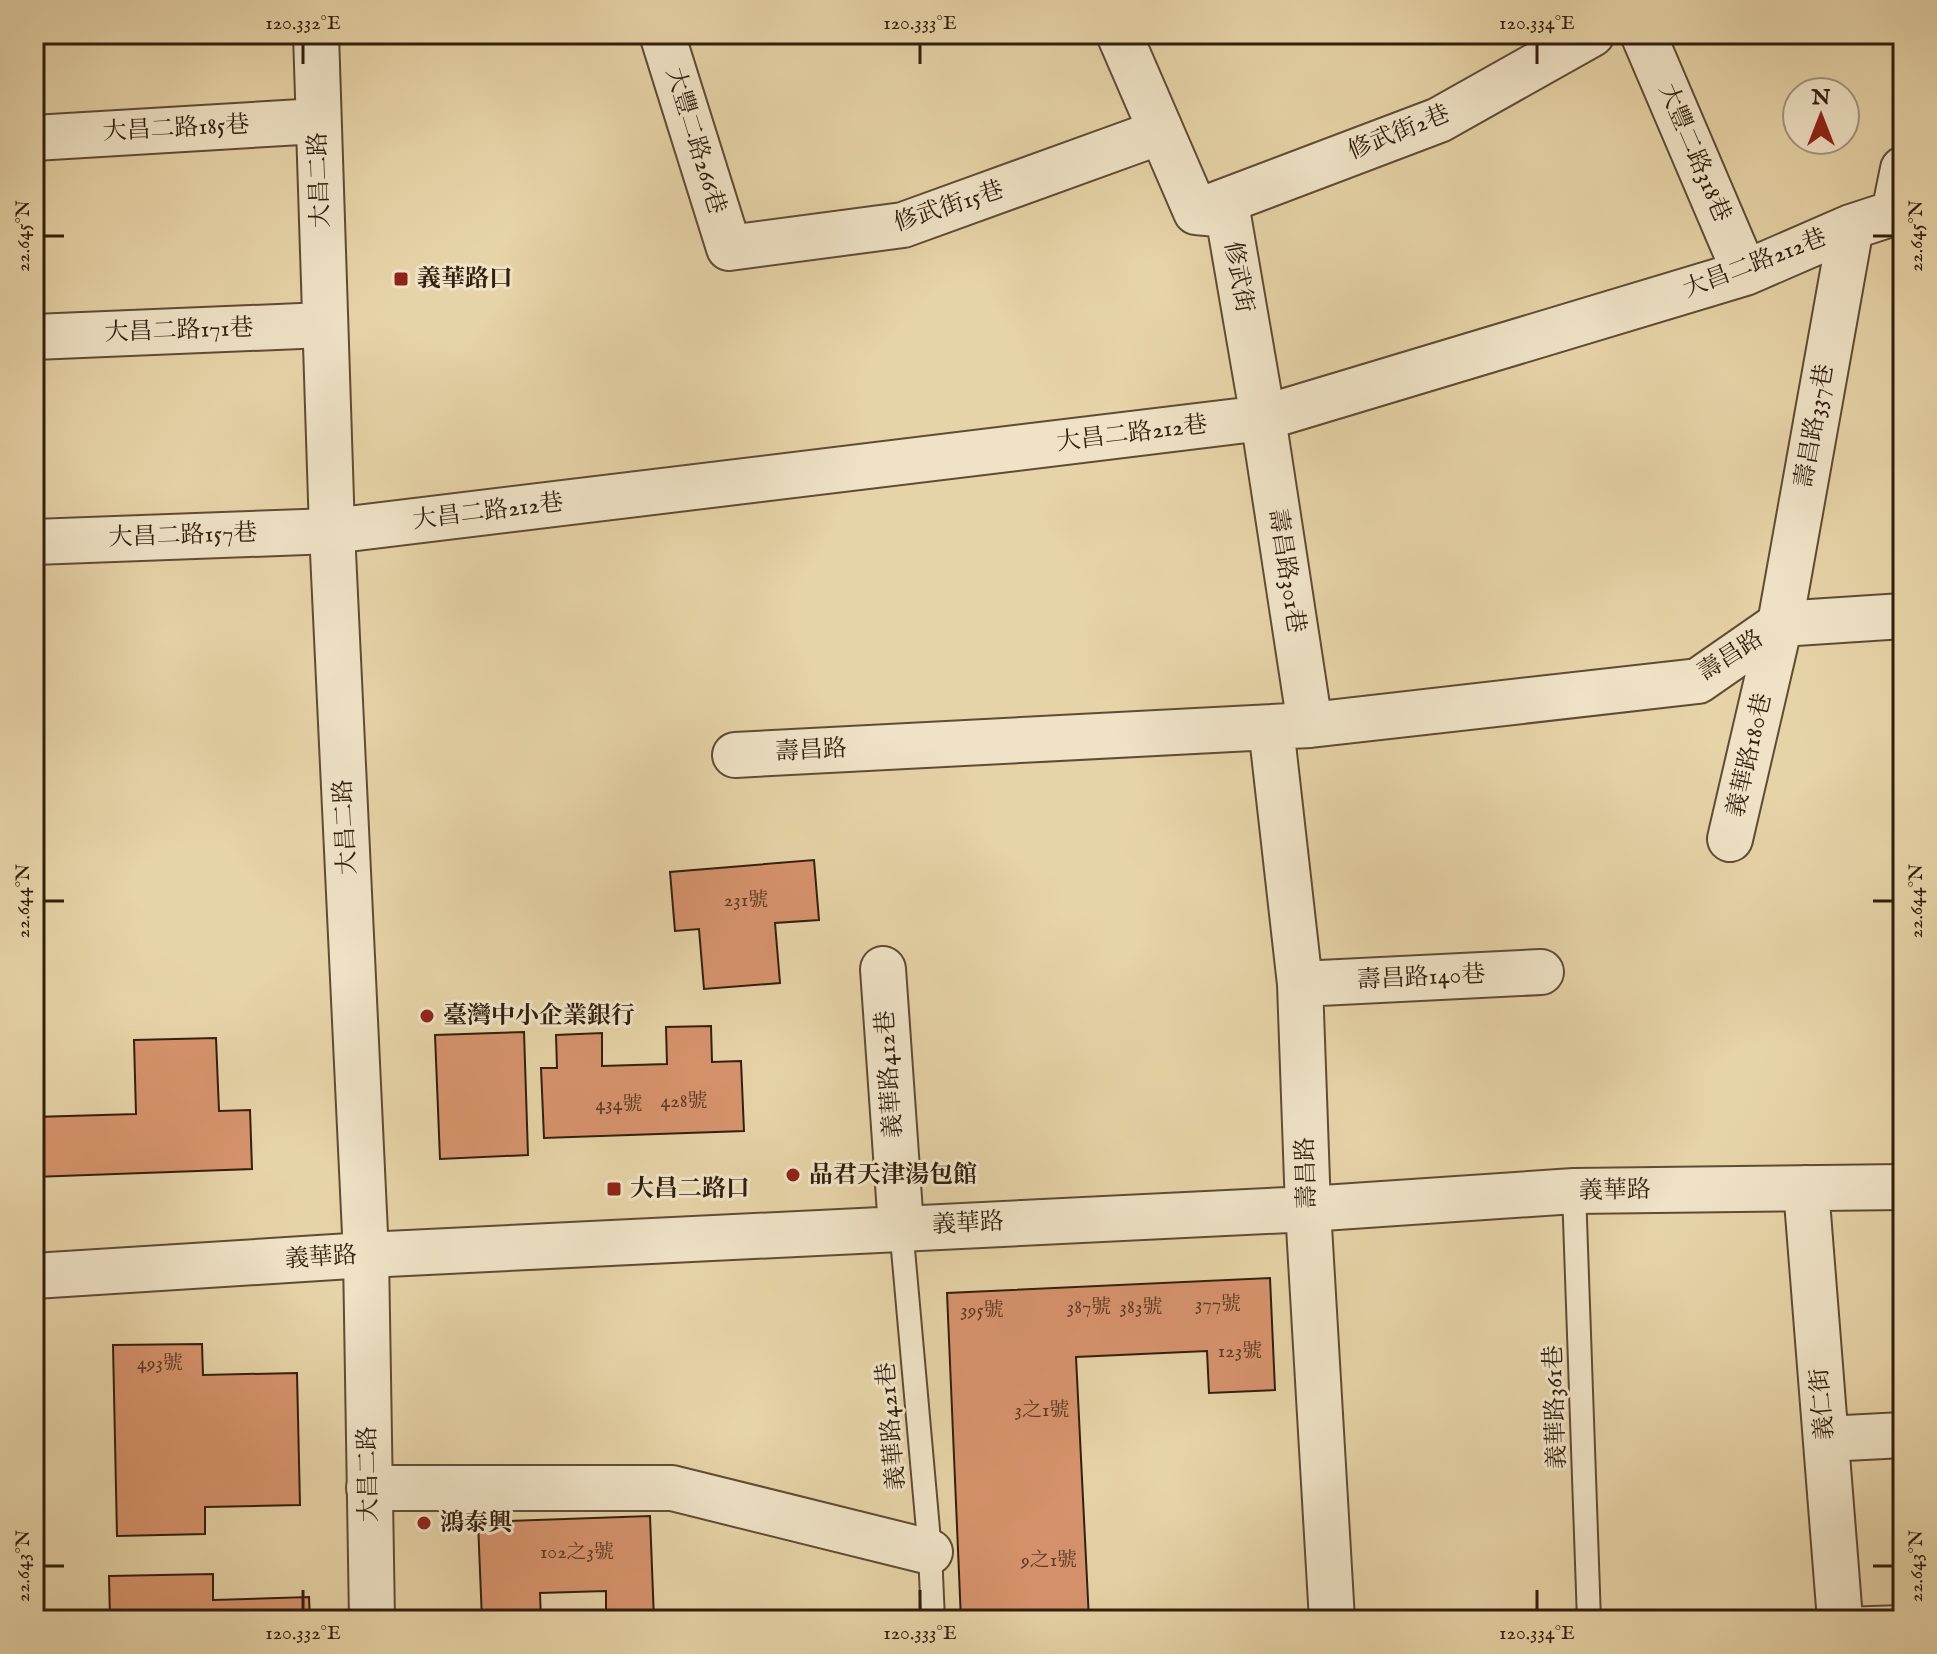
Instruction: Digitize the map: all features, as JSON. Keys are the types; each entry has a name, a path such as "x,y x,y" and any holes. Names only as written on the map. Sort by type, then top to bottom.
{"street":[{"name":"大昌二路","path":"316,34 332,531 366,1255 372,1620"},
{"name":"大豐二路266巷","path":"662,34 729,248"},
{"name":"修武街2巷","path":"1196,212 1439,120 1592,34"},
{"name":"大豐二路318巷","path":"1643,34 1745,273"},
{"path":"1128,37 1160,132 1196,212"},
{"name":"大昌二路185巷","path":"34,138 318,121"},
{"name":"修武街15巷","path":"729,248 903,225 1160,132"},
{"path":"1898,212 1903,169"},
{"name":"修武街","path":"1196,212 1228,215 1263,418"},
{"name":"大昌二路212巷","path":"332,531 1263,418 1745,273 1851,227 1898,212"},
{"name":"壽昌路337巷","path":"1780,624 1851,227"},
{"name":"大昌二路171巷","path":"34,337 324,325"},
{"name":"壽昌路301巷","path":"1263,418 1290,726"},
{"name":"大昌二路157巷","path":"34,542 332,531"},
{"name":"壽昌路","path":"735,755 1290,726 1698,681 1780,624 1903,616"},
{"name":"義華路180巷","path":"1730,839 1780,624"},
{"name":"壽昌路","path":"1290,726 1308,1209 1332,1620"},
{"name":"義華路412巷","path":"883,969 901,1227"},
{"name":"壽昌路140巷","path":"1300,984 1541,972"},
{"name":"義華路","path":"34,1276 366,1255 1308,1209 1574,1191 1903,1187"},
{"name":"義仁街","path":"1806,1188 1840,1620"},
{"path":"1826,1439 1903,1435"},
{"path":"369,1488 672,1488 930,1552"}],"lane":[{"name":"義華路361巷","path":"1574,1191 1589,1620"},
{"name":"義華路421巷","path":"901,1227 930,1552 933,1620"},
{"path":"1840,1620 1903,1617"}],"building":[{"path":"814,860 819,920 775,923 780,983 704,989 699,929 675,931 670,872"},
{"path":"711,1026 712,1062 741,1061 744,1131 544,1138 541,1068 557,1068 556,1035 602,1033 602,1066 667,1064 666,1027"},
{"path":"524,1032 528,1155 440,1159 435,1035"},
{"path":"216,1038 219,1111 250,1110 252,1169 34,1177 34,1117 136,1114 134,1040"},
{"path":"1270,1278 1275,1390 1209,1393 1207,1351 1076,1357 1089,1620 961,1620 947,1293"},
{"path":"202,1344 203,1375 297,1373 300,1505 205,1507 205,1534 117,1536 113,1345"},
{"path":"650,1516 654,1620 606,1620 606,1591 540,1593 541,1620 482,1620 478,1522"},
{"path":"213,1574 213,1600 309,1597 310,1620 110,1620 109,1576"}],"place":[{"name":"義華路口","path":"401,279"},
{"name":"臺灣中小企業銀行","path":"427,1016"},
{"name":"品君天津湯包館","path":"793,1175"},
{"name":"大昌二路口","path":"614,1189"},
{"name":"鴻泰興","path":"424,1523"}]}
